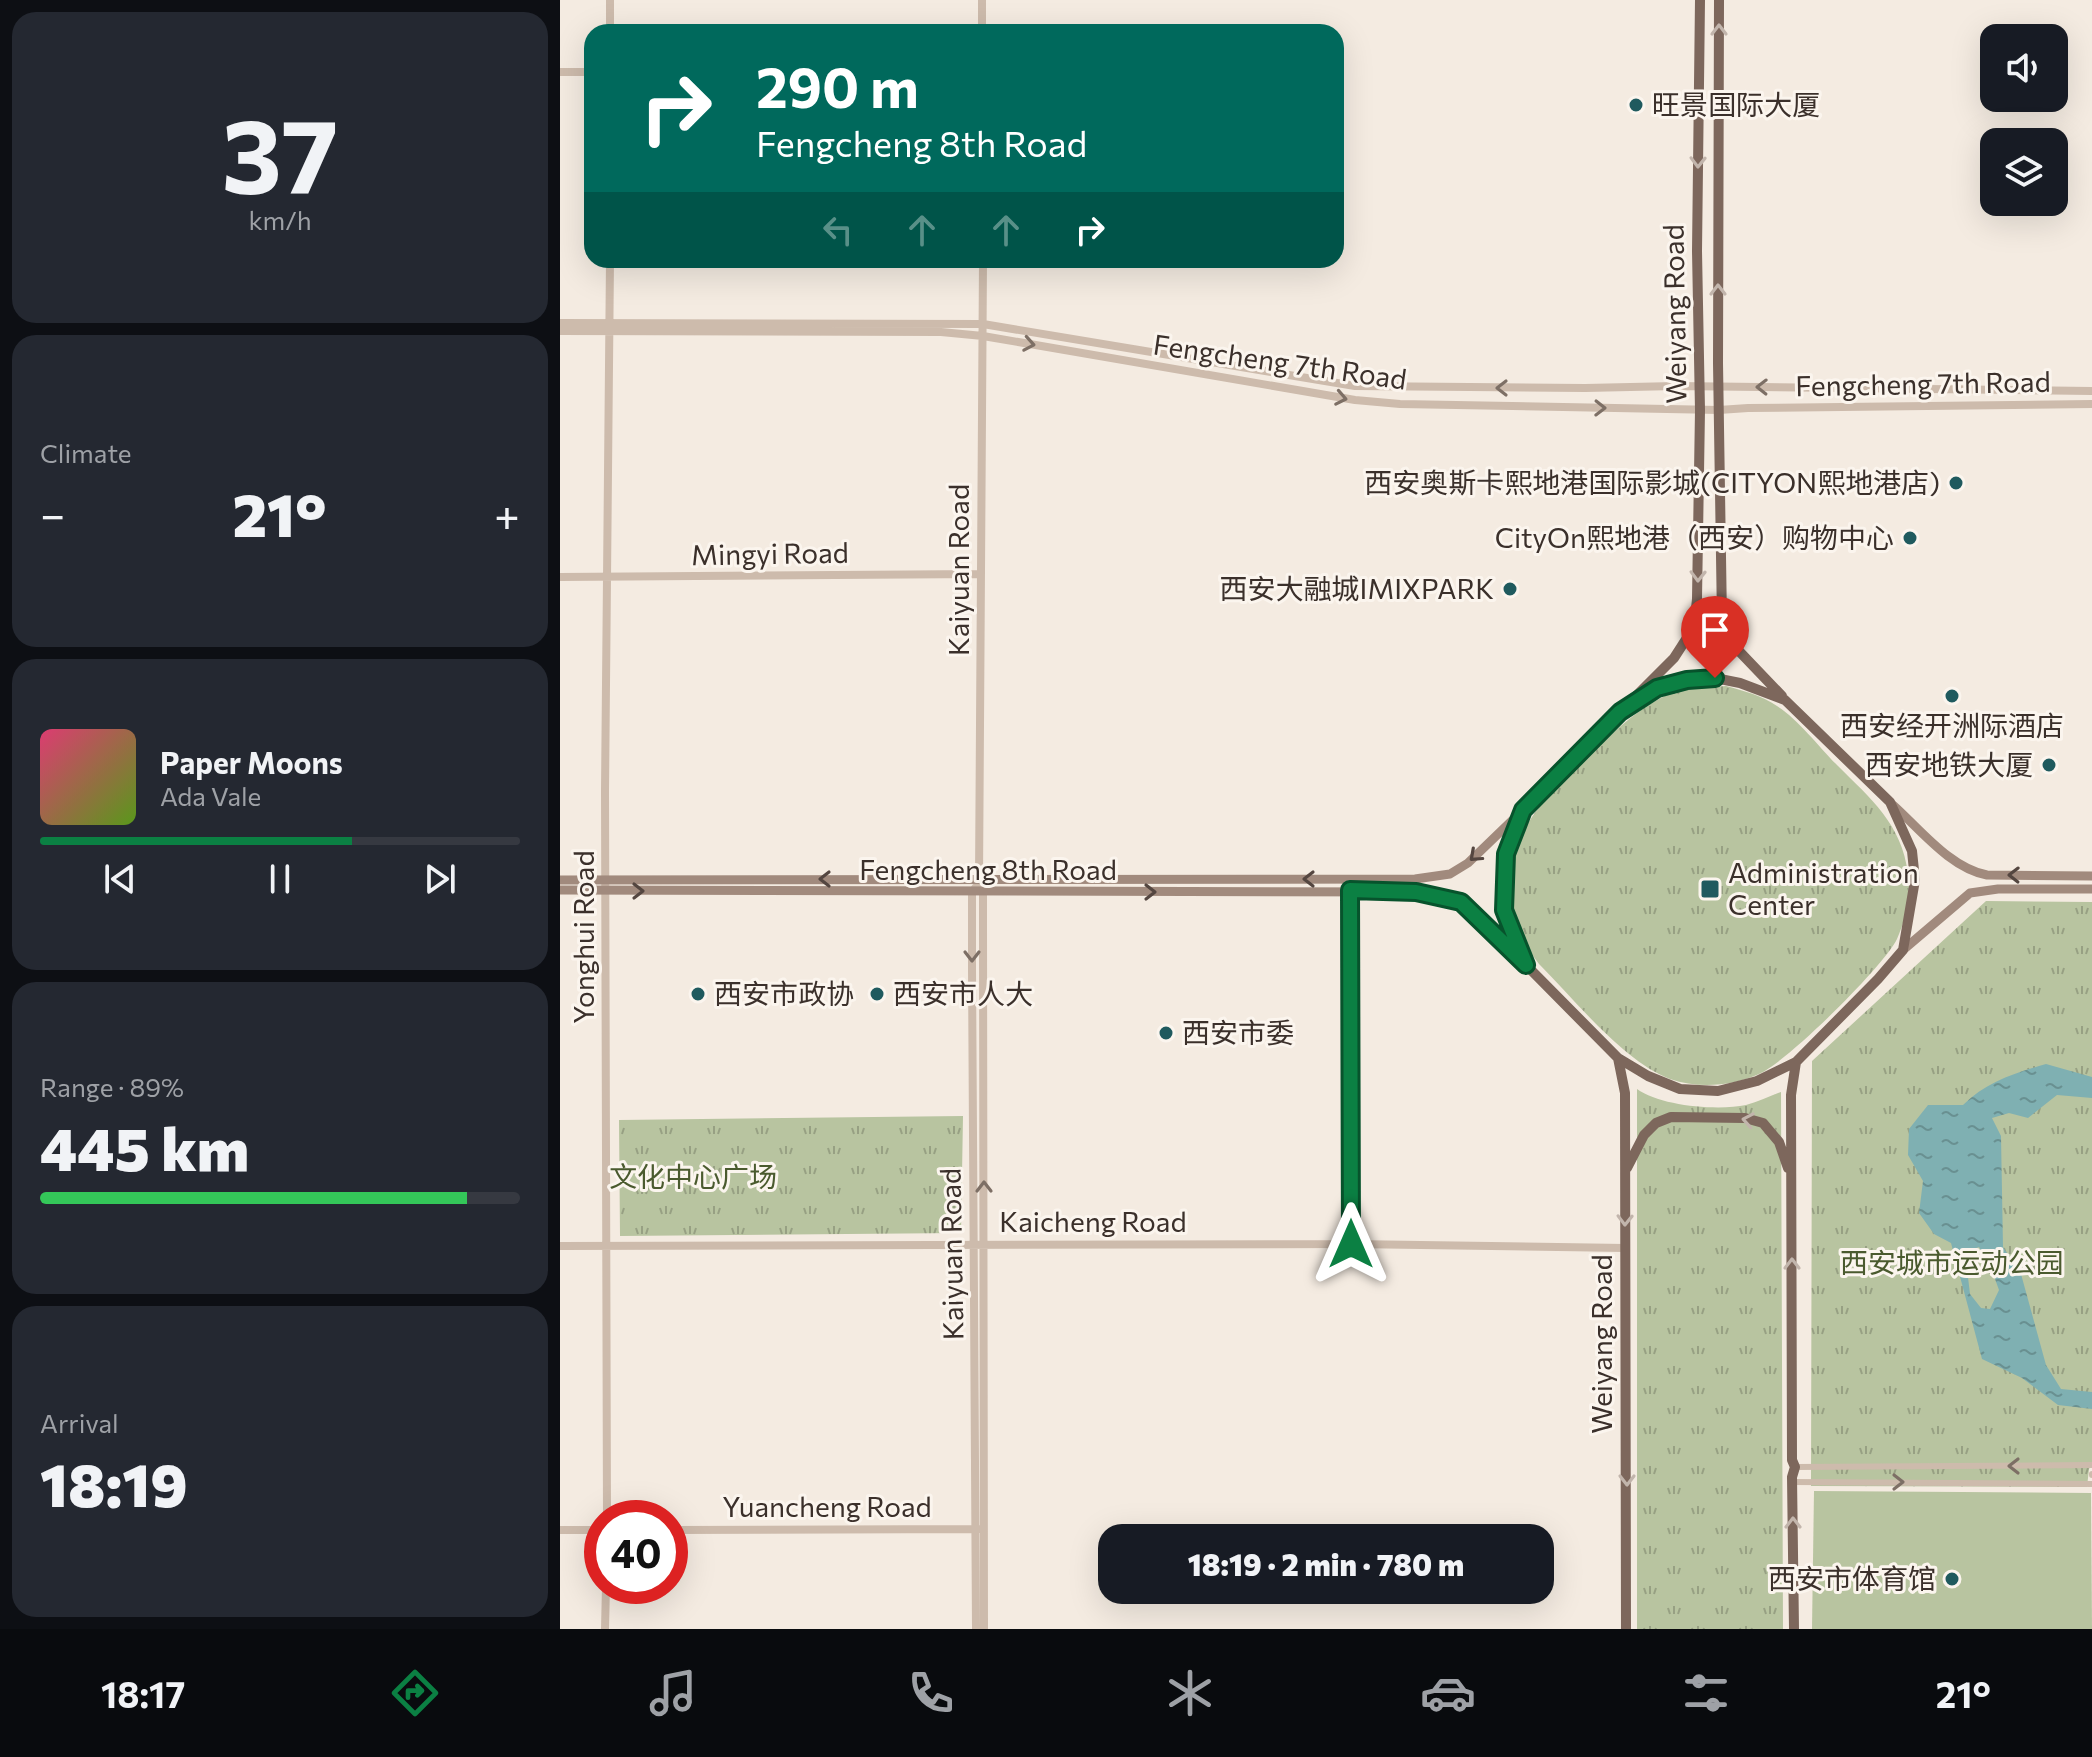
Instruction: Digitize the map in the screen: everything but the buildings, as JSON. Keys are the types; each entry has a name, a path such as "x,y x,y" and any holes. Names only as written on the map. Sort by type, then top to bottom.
{"main road":[{"name":"Weiyang Road","path":"1620,712 1674,658 1694,627 1700,410 1697,251 1700,0"},
{"name":"Weiyang Road","path":"1719,0 1722,620 1737,649 1785,700"},
{"path":"1350,879 1415,879 1450,874 1468,863 1620,712 1657,688 1687,680 1715,678 1740,683 1785,700 1890,802 1957,863 1973,872 1987,875 2092,876"},
{"path":"1890,802 1912,851 1915,880 1903,950"},
{"path":"1523,810 1506,854 1504,910 1526,965"},
{"name":"Fengcheng 8th Road","path":"560,890 607,885 1350,879"},
{"name":"Fengcheng 8th Road","path":"560,880 607,885 978,893 1350,890"},
{"path":"1350,890 1416,892 1461,902 1618,1058 1648,1076 1680,1089 1718,1091 1757,1081 1796,1062 1903,950 1970,893 1998,889 2092,889"},
{"name":"Weiyang Road","path":"1618,1058 1625,1093 1626,1629"},
{"path":"1794,1629 1791,1095 1796,1062"},
{"path":"1625,1173 1644,1135 1656,1123 1671,1117 1745,1118 1763,1123 1779,1142 1791,1178"}],"street":[{"path":"610,0 610,24"},
{"path":"982,0 982,24"},
{"path":"560,72 584,72"},
{"name":"Yonghui Road","path":"607,1500 606,577 610,268"},
{"name":"Kaiyuan Road","path":"983,268 974,1244 984,1629"},
{"name":"Fengcheng 7th Road","path":"560,323 610,328 941,332 983,336 1355,400 1400,404 1700,410 2092,404"},
{"name":"Fengcheng 7th Road","path":"560,331 983,324 1355,386 1719,386 2092,391"},
{"name":"Mingyi Road","path":"560,577 981,574"},
{"path":"1350,879 1351,1244"},
{"name":"Kaiyuan Road","path":"976,1629 984,1245 978,893"},
{"name":"Kaicheng Road","path":"560,1246 1351,1244 1625,1248"},
{"path":"1795,1467 2092,1465"},
{"path":"1792,1482 2092,1484"},
{"name":"Yuancheng Road","path":"688,1530 980,1529"},
{"path":"560,1530 584,1530"},
{"path":"605,1629 606,1604"}],"green space":[{"path":"1726,686 1759,696 1785,712 1873,801 1892,827 1905,856 1909,891 1897,939 1874,970 1812,1033 1759,1074 1738,1081 1704,1085 1670,1079 1635,1058 1617,1044 1539,964 1518,927 1511,887 1512,867 1525,828 1537,810 1635,714 1677,691"},
{"name":"西安城市运动公园","path":"1986,901 2092,902 2092,1464 2087,1487 1811,1486 1812,1061"},
{"path":"1637,1089 1660,1100 1690,1106 1720,1107 1746,1105 1781,1092 1783,1629 1637,1629"},
{"name":"文化中心广场","path":"963,1116 961,1233 620,1236 619,1120"},
{"name":"西安市体育馆","path":"1814,1491 2091,1493 2092,1629 1812,1629"}],"water":[{"path":"2046,1064 2092,1077 2092,1098 2057,1095 2028,1118 2009,1113 1992,1118 2001,1136 2003,1247 2021,1274 2046,1365 2061,1389 2092,1392 2092,1409 2058,1405 2022,1378 1982,1359 1951,1243 1934,1234 1919,1213 1923,1181 1908,1155 1909,1129 1928,1105 1963,1105 1991,1084","holes":["1979,1247 1999,1290 1990,1309 1981,1308 1970,1294 1965,1252"]}],"place":[{"name":"旺景国际大厦","path":"1636,105"},
{"name":"西安奥斯卡熙地港国际影城(CITYON熙地港店)","path":"1956,483"},
{"name":"CityOn熙地港（西安）购物中心","path":"1910,538"},
{"name":"西安大融城IMIXPARK","path":"1510,589"},
{"name":"西安经开洲际酒店","path":"1952,696"},
{"name":"西安地铁大厦","path":"2049,765"},
{"name":"Administration Center","path":"1710,889"},
{"name":"西安市政协","path":"698,994"},
{"name":"西安市人大","path":"877,994"},
{"name":"西安市委","path":"1166,1033"},
{"name":"西安市体育馆","path":"1952,1579"}],"route":[{"path":"1351,1244 1350,890 1416,892 1461,902 1526,965 1504,910 1506,854 1523,810 1620,712 1657,688 1687,680 1715,678"}]}
